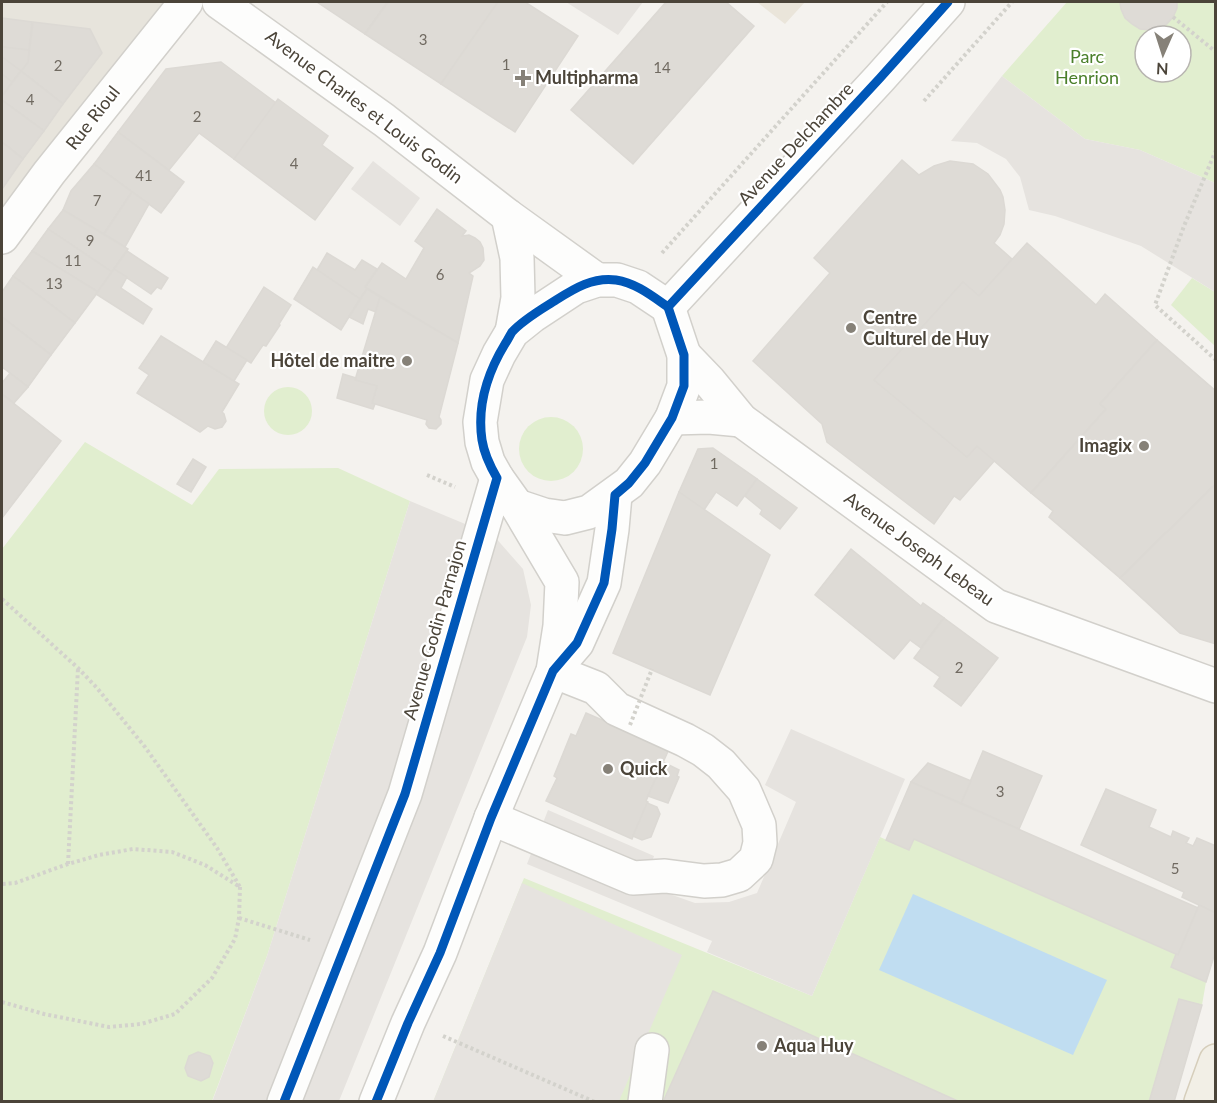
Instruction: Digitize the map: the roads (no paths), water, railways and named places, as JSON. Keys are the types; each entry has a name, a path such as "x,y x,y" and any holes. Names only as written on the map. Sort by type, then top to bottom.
{"main road":[{"path":"1201,1101 1215,1061"}],"street":[{"name":"Rue Rioul","path":"2,237 186,2"},
{"name":"Avenue Charles et Louis Godin","path":"219,2 384,120 508,216 597,280"},
{"name":"Avenue Delchambre","path":"668,307 948,2"},
{"path":"376,1101 440,952 491,818 553,671 560,626 562,582 517,506 497,478 488,462 482,442 480,422 488,380 512,332 518,298 517,258 508,216"},
{"path":"512,332 576,287 597,280 617,280 638,287 668,307 684,355 684,386 672,418 645,463 629,483 589,512 565,518 544,515 517,506"},
{"name":"Avenue Joseph Lebeau","path":"684,355 741,420 996,606 1215,686"},
{"path":"672,418 709,417 741,420"},
{"name":"Avenue Godin Parnajon","path":"284,1101 405,794 497,478"},
{"path":"553,671 577,642 604,583 615,495"},
{"path":"491,818 633,878 665,876 704,881 722,880 739,875 756,859 760,843 759,825 744,790 721,764 686,740 617,709 596,688 553,671"},
{"path":"645,1101 652,1050"}],"water":[{"path":"913,894 1107,980 1073,1055 879,970"}],"place":[{"name":"Multipharma","path":"523,78"},
{"name":"Centre Culturel de Huy","path":"851,328"},
{"name":"Hôtel de maitre","path":"407,361"},
{"name":"Imagix","path":"1144,446"},
{"name":"Quick","path":"608,769"},
{"name":"Aqua Huy","path":"762,1046"}],"park label":[{"name":"Parc Henrion","path":"1087,67"}]}
